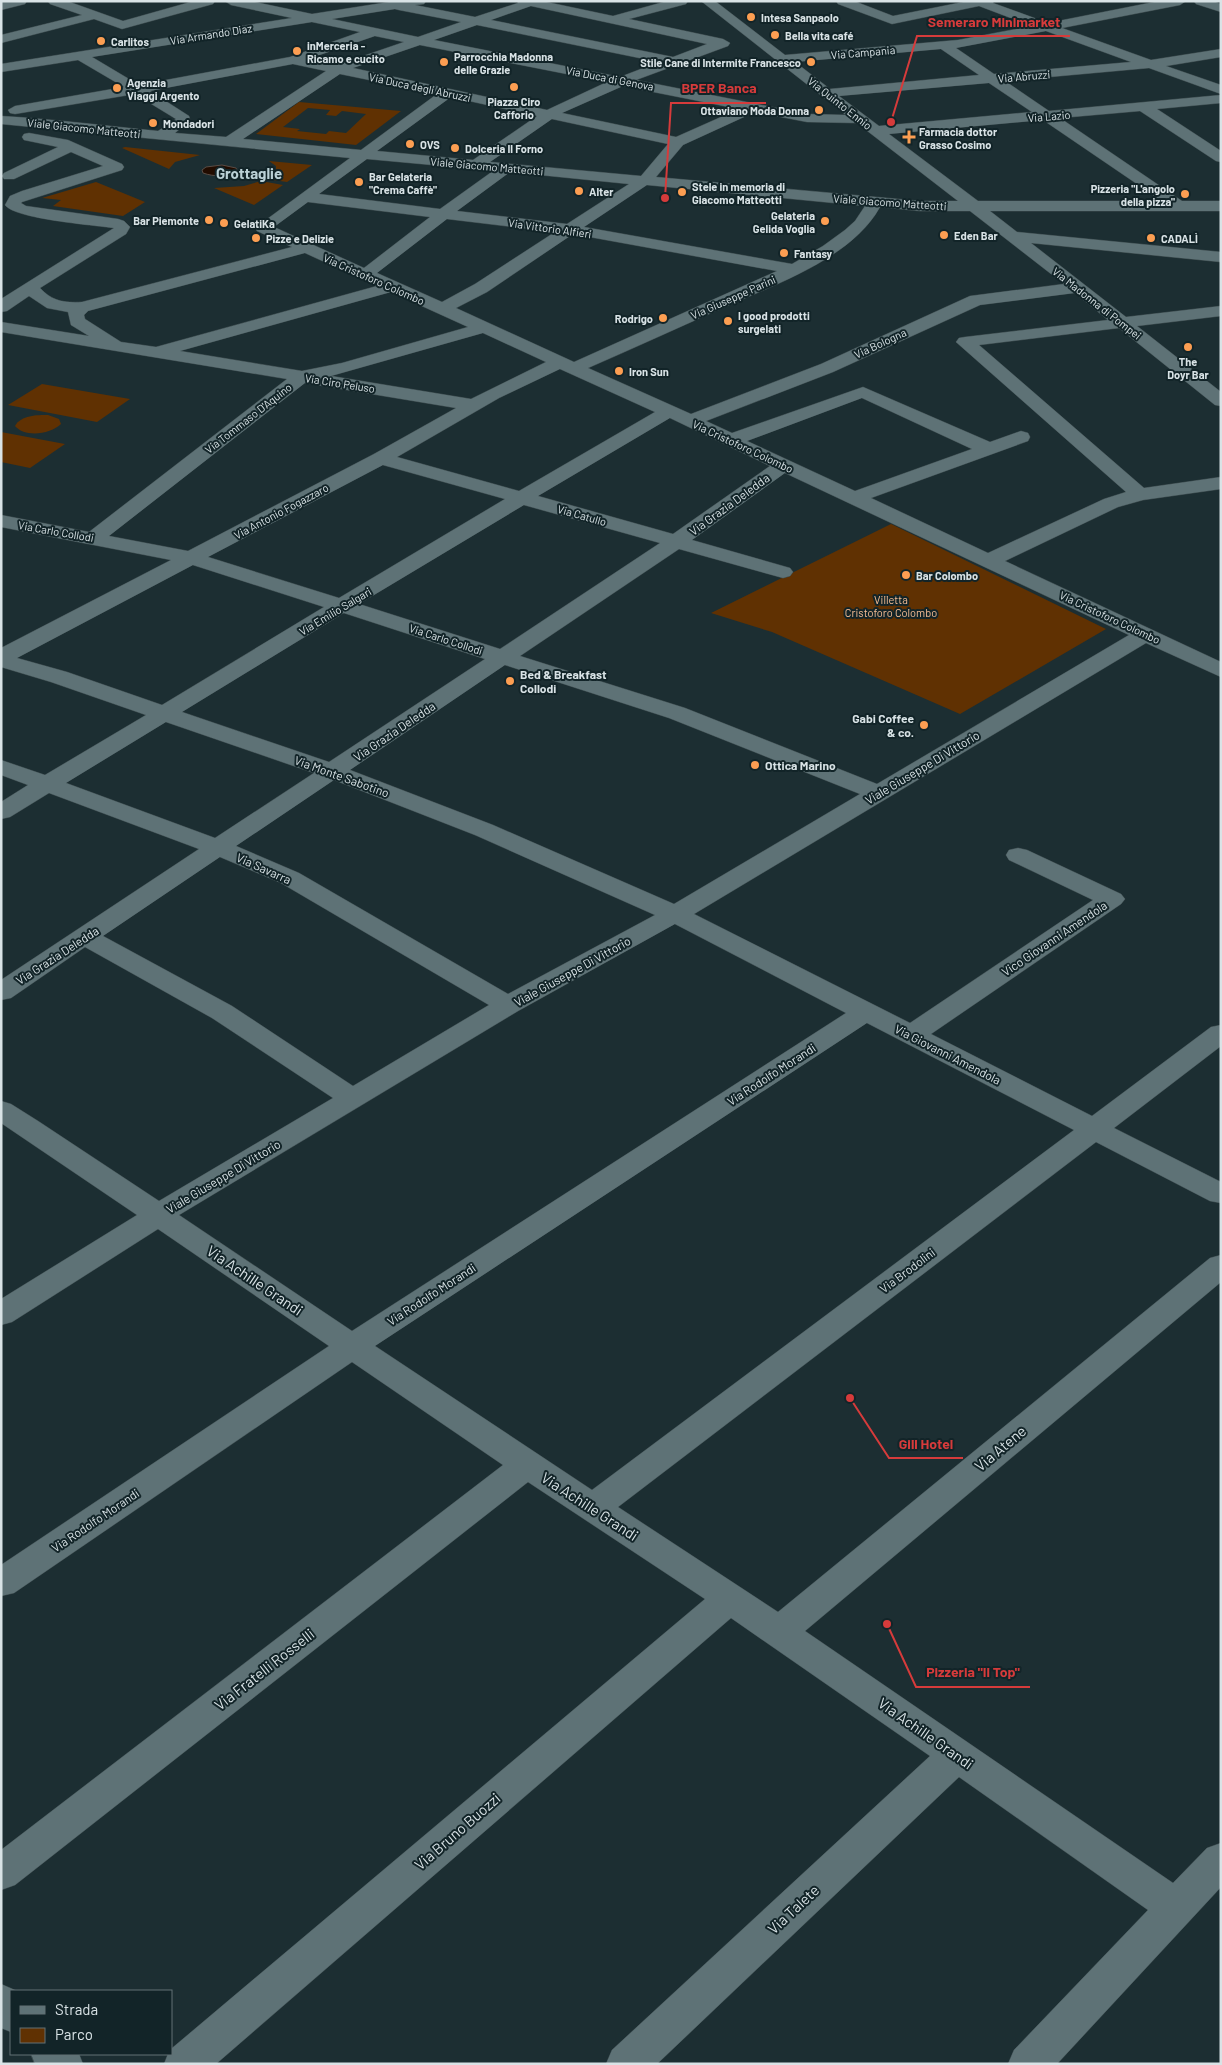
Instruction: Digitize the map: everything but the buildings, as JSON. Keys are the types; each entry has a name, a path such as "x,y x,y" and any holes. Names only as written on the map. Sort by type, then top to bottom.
{"street":[{"path":"1,6 21,1"},
{"path":"51,6 67,6 83,1"},
{"path":"67,6 122,25 209,1"},
{"name":"Via Duca di Genova","path":"230,1 373,32 624,80 752,108 807,118 860,119"},
{"path":"261,8 283,1"},
{"name":"Via Armando Diaz","path":"1,68 420,1"},
{"path":"639,1 655,8"},
{"path":"520,60 574,41 618,21 682,1"},
{"name":"Via Quinto Ennio","path":"707,1 973,206"},
{"path":"842,1 892,20 981,2 1221,90"},
{"name":"Via Campania","path":"779,57 943,46 1180,1"},
{"path":"1200,1 1221,8"},
{"path":"229,142 338,69 530,2 743,47 779,57"},
{"path":"395,5 675,61"},
{"path":"1,40 120,8"},
{"path":"470,51 576,12"},
{"path":"3,124 139,89 293,60 373,32"},
{"path":"572,70 670,32"},
{"path":"476,165 547,114 624,80 721,43"},
{"path":"1,44 48,60"},
{"path":"943,46 1179,206"},
{"name":"Via Abruzzi","path":"827,93 1151,64 1221,52"},
{"path":"79,55 182,116 183,120 162,135"},
{"name":"Via Duca degli Abruzzi","path":"293,60 678,142"},
{"path":"305,197 448,93"},
{"name":"Via Lazio","path":"876,132 1221,99"},
{"path":"1144,107 1218,154"},
{"path":"442,309 481,288 645,180 678,142 752,108"},
{"path":"24,136 19,132 22,128 32,124 48,123"},
{"name":"Viale Giacomo Matteotti","path":"3,124 48,123 80,128 920,206 1221,206"},
{"path":"3,124 24,136 52,140 71,146 117,167 16,199 13,206 22,210"},
{"path":"52,140 77,136 82,132 80,128"},
{"path":"9,176 71,146"},
{"path":"365,275 443,214 507,168"},
{"name":"Via Vittorio Alfieri","path":"305,197 568,229 794,269"},
{"name":"Via Cristoforo Colombo","path":"305,197 263,228 856,497 1221,670"},
{"name":"Via Giuseppe Parini","path":"567,365 794,269 815,258 861,224 875,202"},
{"name":"Via Madonna di Pompei","path":"973,206 1221,401"},
{"path":"1,207 118,224 122,228 30,287 13,312"},
{"path":"1013,236 1221,257"},
{"path":"30,287 48,304 67,308 82,307 306,248"},
{"path":"154,353 391,287"},
{"name":"Via Bologna","path":"691,421 827,368 976,300 1076,288"},
{"path":"82,307 75,314 77,321 85,327"},
{"path":"952,338 1122,324 1221,311"},
{"name":"Via Ciro Peluso","path":"13,312 85,327 116,346"},
{"path":"916,326 952,338 1140,494"},
{"name":"Via Ciro Peluso","path":"1,327 474,406"},
{"name":"Via Tommaso D'Aquino","path":"94,538 301,377 345,368 483,328"},
{"name":"Via Antonio Fogazzaro","path":"1,659 381,458 493,394 567,365"},
{"path":"731,440 863,392 989,449"},
{"name":"Via Emilio Salgari","path":"1,812 48,786 163,714 669,411"},
{"path":"856,497 1021,437"},
{"name":"Via Catullo","path":"381,458 783,572"},
{"name":"Via Grazia Deledda","path":"1,992 86,937 216,847 334,772 502,657 677,541 783,465"},
{"path":"990,560 1111,503 1140,494 1221,483"},
{"name":"Via Carlo Collodi","path":"1,521 192,558 677,713 879,793"},
{"name":"Viale Giuseppe Di Vittorio","path":"1,1314 158,1215 508,1005 675,914 1146,634"},
{"name":"Via Monte Sabotino","path":"1,659 59,677 334,772 484,830 675,914"},
{"name":"Via Savarra","path":"1,767 216,847 290,878 508,1005"},
{"name":"Vico Giovanni Amendola","path":"911,1035 1112,899 1018,855"},
{"name":"Via Giovanni Amendola","path":"675,914 1221,1194"},
{"path":"86,937 222,1012 353,1098"},
{"name":"Via Rodolfo Morandi","path":"1,1583 352,1346 866,1012"},
{"name":"Via Brodolini","path":"594,1507 1221,1033"},
{"name":"Via Achille Grandi","path":"1,1110 28,1126 526,1464 594,1507 779,1632 958,1754 1176,1907"},
{"name":"Via Atene","path":"779,1632 1221,1265"},
{"name":"Via Fratelli Rosselli","path":"1,1873 526,1464"},
{"name":"Via Bruno Buozzi","path":"185,2064 729,1599"},
{"name":"Via Talete","path":"627,2064 958,1754"},
{"path":"1028,2064 1221,1860"},
{"path":"1,2003 10,2012"},
{"path":"53,2055 62,2064"}],"green space":[{"path":"299,102 401,111 356,145 256,134","holes":["308,108 330,110 326,115 336,116 342,111 366,114 346,133 329,131 326,134 297,131 300,129 283,127"]},
{"path":"122,148 200,155 175,162 169,169"},
{"path":"269,161 312,165 287,182 266,179 276,171 276,166"},
{"path":"261,181 283,185 254,205 214,188 244,186"},
{"path":"96,182 145,202 123,216 53,206 61,200 42,198"},
{"path":"42,384 130,399 97,422 8,405"},
{"path":"48,415 59,419 61,424 51,430 38,433 25,432 15,426 25,418"},
{"path":"1,432 65,444 30,468 1,462"},
{"name":"Villetta Cristoforo Colombo","path":"891,524 1106,629 960,714 772,632 711,613"}],"shaded area":[{"path":"222,165 236,168 237,170 229,174 216,176 203,173 202,170 206,167"}],"place":[{"name":"Intesa Sanpaolo","path":"751,17"},
{"name":"Bella vita café","path":"775,35"},
{"name":"Carlitos","path":"101,41"},
{"name":"inMerceria - Ricamo e cucito","path":"297,51"},
{"name":"Parrocchia Madonna delle Grazie","path":"444,62"},
{"name":"Stile Cane di Intermite Francesco","path":"811,62"},
{"name":"Piazza Ciro Cafforio","path":"514,87"},
{"name":"Agenzia Viaggi Argento","path":"117,88"},
{"name":"Ottaviano Moda Donna","path":"819,110"},
{"name":"Semeraro Minimarket","path":"891,122"},
{"name":"Mondadori","path":"153,123"},
{"name":"Farmacia dottor Grasso Cosimo","path":"909,137"},
{"name":"OVS","path":"410,144"},
{"name":"Dolceria Il Forno","path":"455,148"},
{"name":"Bar Gelateria \"Crema Caffè\"","path":"359,182"},
{"name":"Alter","path":"579,191"},
{"name":"Stele in memoria di Giacomo Matteotti","path":"682,192"},
{"name":"Pizzeria \"L'angolo della pizza\"","path":"1185,194"},
{"name":"BPER Banca","path":"665,198"},
{"name":"Bar Piemonte","path":"209,220"},
{"name":"Gelateria Gelida Voglia","path":"825,221"},
{"name":"GelatiKa","path":"224,223"},
{"name":"Eden Bar","path":"944,235"},
{"name":"Pizze e Delizie","path":"256,238"},
{"name":"CADALÌ","path":"1151,238"},
{"name":"Fantasy","path":"784,253"},
{"name":"Rodrigo","path":"663,318"},
{"name":"I good prodotti surgelati","path":"728,321"},
{"name":"The Doyr Bar","path":"1188,347"},
{"name":"Iron Sun","path":"619,371"},
{"name":"Bar Colombo","path":"906,575"},
{"name":"Bed & Breakfast Collodi","path":"510,681"},
{"name":"Gabi Coffee & co.","path":"924,725"},
{"name":"Ottica Marino","path":"755,765"},
{"name":"Gill Hotel","path":"850,1398"},
{"name":"Pizzeria \"Il Top\"","path":"887,1624"}],"district":[{"name":"Grottaglie","path":"249,173"}]}
